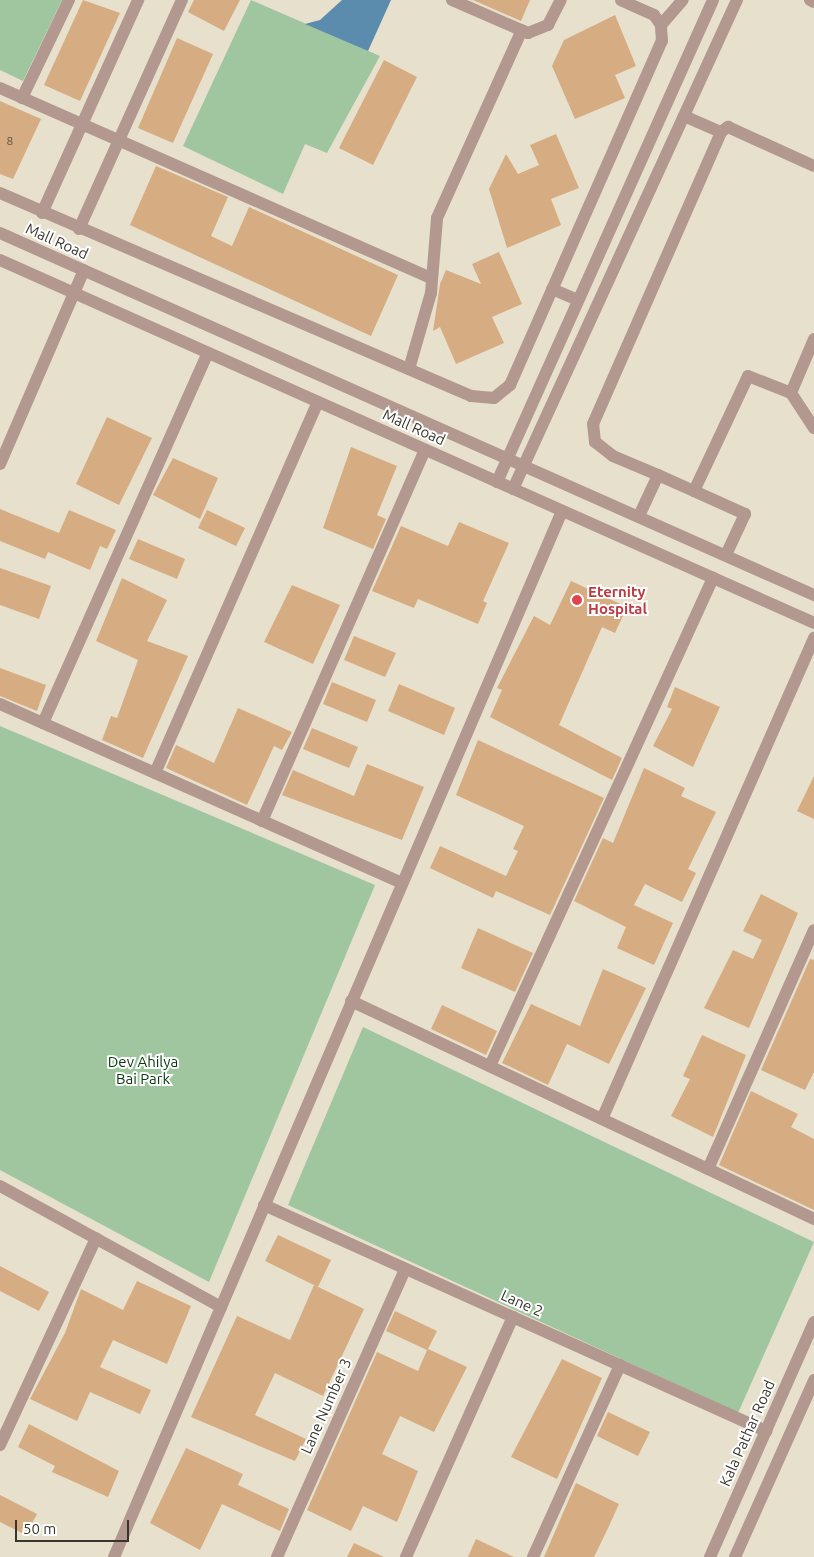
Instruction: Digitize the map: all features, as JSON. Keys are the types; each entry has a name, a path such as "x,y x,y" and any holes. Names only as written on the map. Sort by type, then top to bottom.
{"street":[{"path":"22,98 69,0"},
{"path":"42,212 138,0"},
{"path":"79,229 182,0"},
{"path":"452,0 522,30 541,32 561,0"},
{"path":"0,193 79,229 471,396 494,398 510,385 662,41 661,25 654,15 621,0"},
{"path":"661,25 683,0"},
{"path":"497,482 713,0"},
{"path":"513,489 737,0"},
{"path":"409,369 427,311 437,218 522,30"},
{"path":"0,88 431,278"},
{"path":"684,116 721,132"},
{"path":"726,555 745,514 613,456 595,442 593,424 721,132 728,126 814,166"},
{"name":"Mall Road","path":"0,233 814,595"},
{"name":"Mall Road","path":"0,260 814,623"},
{"path":"0,464 84,270"},
{"path":"552,289 578,300"},
{"path":"791,393 814,339"},
{"path":"42,723 208,353"},
{"path":"694,491 748,376 791,393 814,428"},
{"path":"155,773 318,402"},
{"path":"262,821 425,450"},
{"path":"639,516 658,475"},
{"path":"114,1557 562,511"},
{"path":"490,1066 712,578"},
{"path":"602,1119 814,638"},
{"path":"0,704 402,883"},
{"path":"708,1169 814,930"},
{"path":"352,1001 814,1219"},
{"path":"0,1186 221,1307"},
{"name":"Lane 2","path":"264,1205 766,1431"},
{"path":"0,1445 96,1238"},
{"name":"Lane Number 3","path":"277,1557 405,1268"},
{"path":"406,1557 513,1317"},
{"name":"Kala Pathar Road","path":"710,1557 814,1322"},
{"path":"533,1557 620,1365"},
{"path":"735,1557 814,1380"}],"green space":[{"path":"0,0 62,0 23,81 0,70"},
{"path":"251,0 380,56 327,153 305,144 283,194 183,146"},
{"name":"Dev Ahilya Bai Park","path":"0,726 375,885 209,1282 0,1170"},
{"path":"363,1027 814,1242 738,1413 288,1205"}],"water":[{"path":"342,0 391,0 368,51 305,24 320,20"}],"building":[{"path":"83,0 120,13 80,101 44,85"},
{"path":"194,0 240,0 224,31 188,12"},
{"path":"473,0 530,0 521,21"},
{"path":"615,15 636,66 615,75 625,98 575,119 552,66 564,40"},
{"path":"177,38 213,54 173,143 138,128"},
{"path":"384,60 417,77 373,165 339,148"},
{"path":"0,101 41,119 13,179 0,174"},
{"path":"556,134 579,188 551,199 561,225 507,248 489,189 506,154 518,174 539,165 530,145"},
{"path":"156,166 228,197 211,236 232,246 249,207 398,275 371,336 130,225"},
{"path":"499,252 522,304 492,317 504,343 456,364 440,327 433,331 440,284 446,270 481,284 472,264"},
{"path":"107,417 152,438 119,505 76,484"},
{"path":"351,447 397,466 377,515 386,519 373,549 323,528"},
{"path":"173,458 218,478 200,519 153,495"},
{"path":"0,509 59,533 69,510 116,530 107,549 100,546 90,570 48,552 45,559 0,541"},
{"path":"207,510 245,528 236,546 198,528"},
{"path":"459,522 509,543 483,601 487,603 478,624 418,599 414,608 372,591 401,526 448,546"},
{"path":"138,539 185,559 177,579 129,559"},
{"path":"0,568 51,586 39,619 0,605"},
{"path":"122,578 167,600 147,641 188,656 143,758 102,740 111,716 117,718 138,660 96,641"},
{"path":"571,581 627,607 615,633 602,627 559,725 622,758 612,780 490,717 502,690 497,688 534,616 550,625"},
{"path":"292,585 340,605 313,664 264,642"},
{"path":"354,636 396,653 385,677 344,660"},
{"path":"0,668 46,685 37,711 0,696"},
{"path":"332,682 376,700 367,722 323,704"},
{"path":"399,684 455,708 444,735 388,711"},
{"path":"675,687 720,707 693,767 653,746 672,709 667,707"},
{"path":"238,708 292,732 282,750 274,746 247,805 166,768 176,745 214,763"},
{"path":"312,728 358,747 349,768 303,749"},
{"path":"478,740 604,798 550,915 496,891 493,898 430,868 440,846 506,876 518,851 513,849 524,826 456,795"},
{"path":"367,764 424,787 402,840 282,795 293,770 354,796"},
{"path":"644,768 685,788 681,796 716,812 688,869 696,873 682,902 645,884 634,905 673,923 654,965 617,948 626,927 574,901 603,838 613,843"},
{"path":"814,776 814,819 797,811"},
{"path":"761,894 798,913 749,1028 704,1008 733,950 753,959 762,940 743,931"},
{"path":"478,928 533,953 515,992 461,968"},
{"path":"810,959 814,960 814,1072 805,1090 761,1070"},
{"path":"603,969 646,988 609,1064 567,1044 548,1085 502,1063 531,1004 580,1026"},
{"path":"442,1005 497,1031 486,1055 431,1029"},
{"path":"702,1035 746,1055 713,1137 671,1116 690,1079 683,1076"},
{"path":"751,1091 798,1114 791,1127 814,1139 814,1210 719,1165"},
{"path":"278,1235 331,1260 318,1287 265,1261"},
{"path":"0,1266 49,1292 39,1311 0,1291"},
{"path":"137,1281 191,1306 167,1364 113,1340 100,1367 151,1390 140,1414 90,1392 77,1421 30,1399 65,1333 81,1289 123,1310"},
{"path":"314,1285 364,1309 323,1396 275,1373 255,1415 306,1439 295,1461 191,1417 237,1316 290,1340"},
{"path":"395,1311 437,1331 428,1349 467,1367 434,1432 400,1416 382,1454 418,1471 397,1522 363,1506 351,1531 307,1510 377,1352 418,1371 427,1350 386,1331"},
{"path":"562,1359 602,1378 557,1479 511,1457"},
{"path":"608,1412 650,1432 638,1456 597,1436"},
{"path":"29,1424 119,1471 108,1497 52,1472 55,1466 18,1447"},
{"path":"186,1448 243,1474 238,1485 289,1509 280,1531 222,1504 200,1550 150,1523"},
{"path":"576,1483 619,1504 594,1557 544,1557"},
{"path":"0,1495 37,1514 26,1535 0,1522"},
{"path":"476,1539 514,1557 468,1557"},
{"path":"354,1543 384,1557 347,1557"}],"place":[{"name":"Eternity Hospital","path":"577,600"}]}
